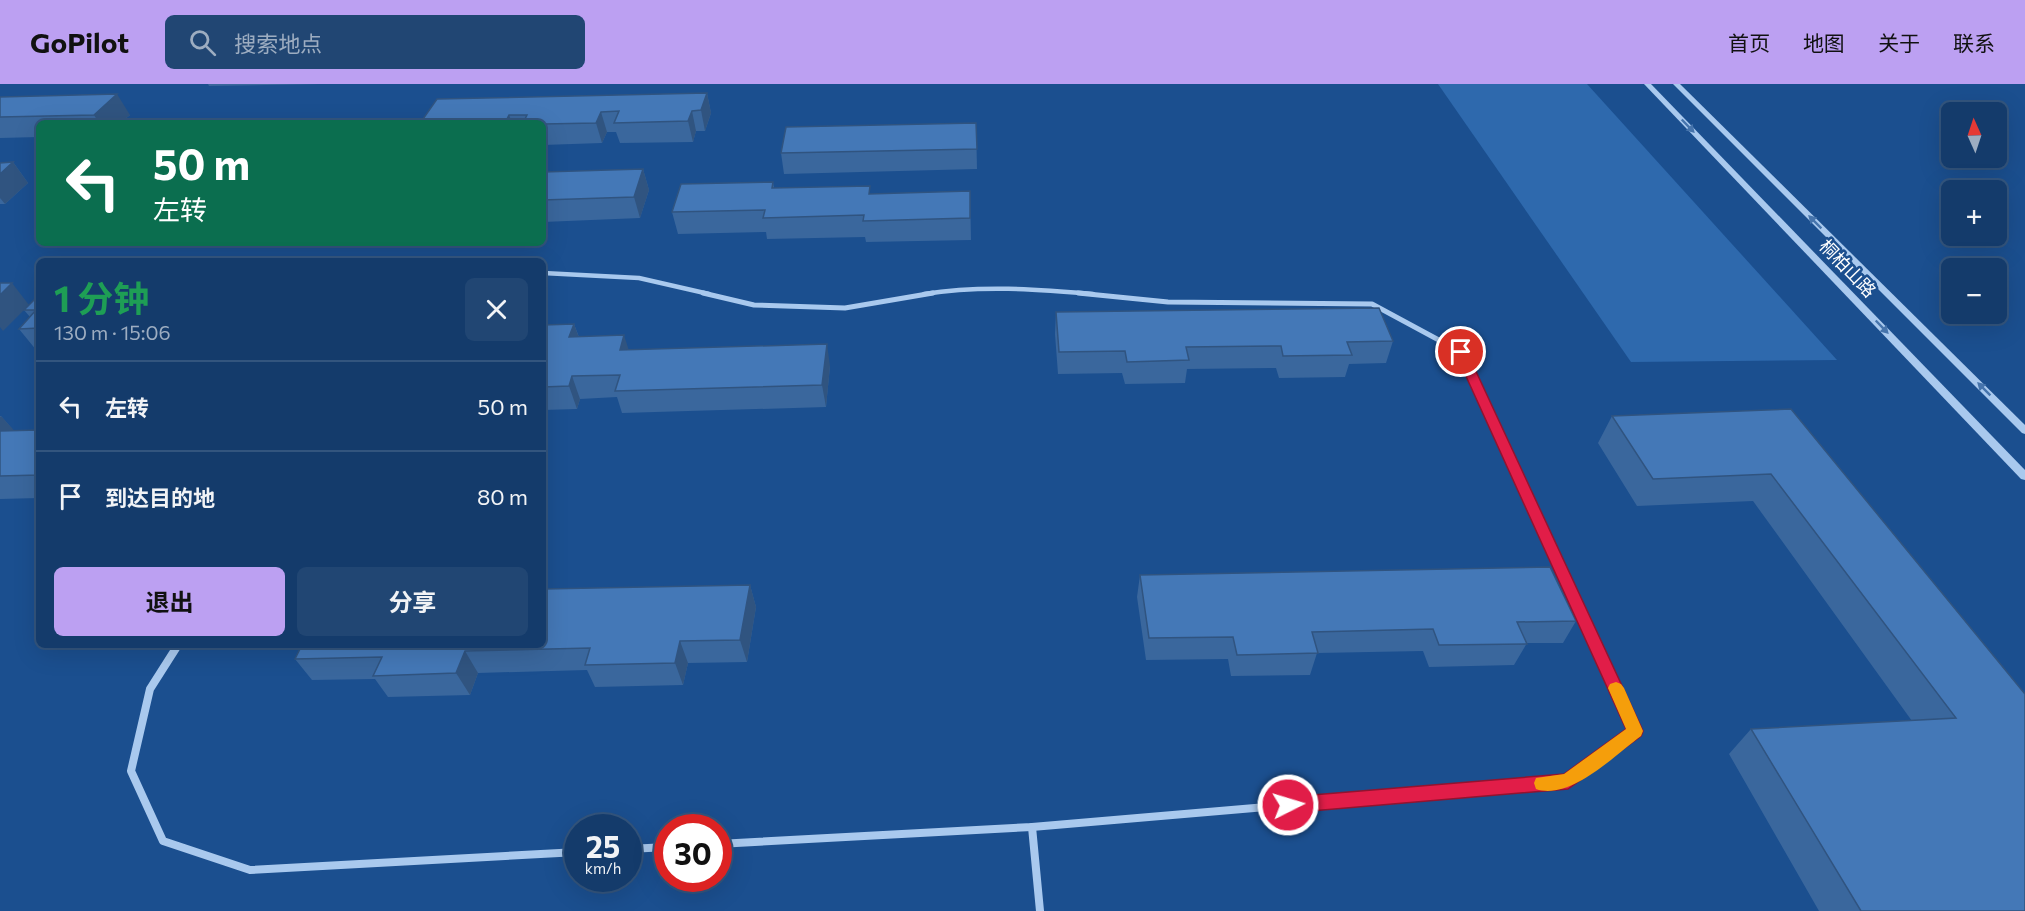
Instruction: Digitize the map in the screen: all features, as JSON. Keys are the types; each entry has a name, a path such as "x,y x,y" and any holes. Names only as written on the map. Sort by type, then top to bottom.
{"street":[{"name":"桐柏山路","path":"1647,84 2025,476"},
{"name":"桐柏山路","path":"1676,84 2025,431"},
{"path":"546,273 639,278 754,305 845,308 956,289 1026,289 1168,302 1372,304 1461,352 1635,731 1568,781 1032,827 732,843"},
{"path":"176,648 150,689 131,771 163,841 250,870 564,853"},
{"path":"1032,827 1040,911"}],"shaded area":[{"path":"1438,84 1587,84 1837,360 1631,362"}],"building":[{"path":"707,93 701,110 692,111 688,121 614,123 619,111 601,112 596,123 546,124 546,120 524,120 527,115 509,115 506,120 423,119 437,99"},
{"path":"117,94 94,115 0,117 0,97"},
{"path":"976,123 977,149 781,153 786,127"},
{"path":"13,162 0,174 0,163"},
{"path":"643,169 634,197 546,200 546,172"},
{"path":"773,182 772,188 870,186 869,194 970,191 970,218 863,221 864,215 763,218 765,210 672,212 681,184"},
{"path":"0,283 12,283 0,295"},
{"path":"36,298 36,310 24,310"},
{"path":"1379,308 1393,341 1347,342 1352,355 1283,356 1281,346 1186,347 1189,360 1127,362 1125,351 1059,352 1056,312"},
{"path":"36,310 36,328 19,329"},
{"path":"574,324 569,337 624,335 620,350 827,344 822,385 615,391 620,375 572,376 569,386 546,387 546,325"},
{"path":"1791,409 2025,694 2025,911 1861,911 1751,729 1956,718 1771,474 1653,479 1612,416"},
{"path":"36,430 36,475 0,476 0,431"},
{"path":"1550,567 1576,621 1517,622 1527,644 1439,645 1433,629 1312,632 1318,653 1237,655 1233,637 1149,638 1140,575"},
{"path":"750,585 740,640 680,641 675,663 585,665 590,648 465,651 456,673 373,676 382,657 295,659 300,648 546,648 546,589"}],"slow traffic":[{"path":"1542,783 1568,781 1635,731 1616,688"}],"route":[{"path":"1288,805 1568,781 1635,731 1461,352"}]}
